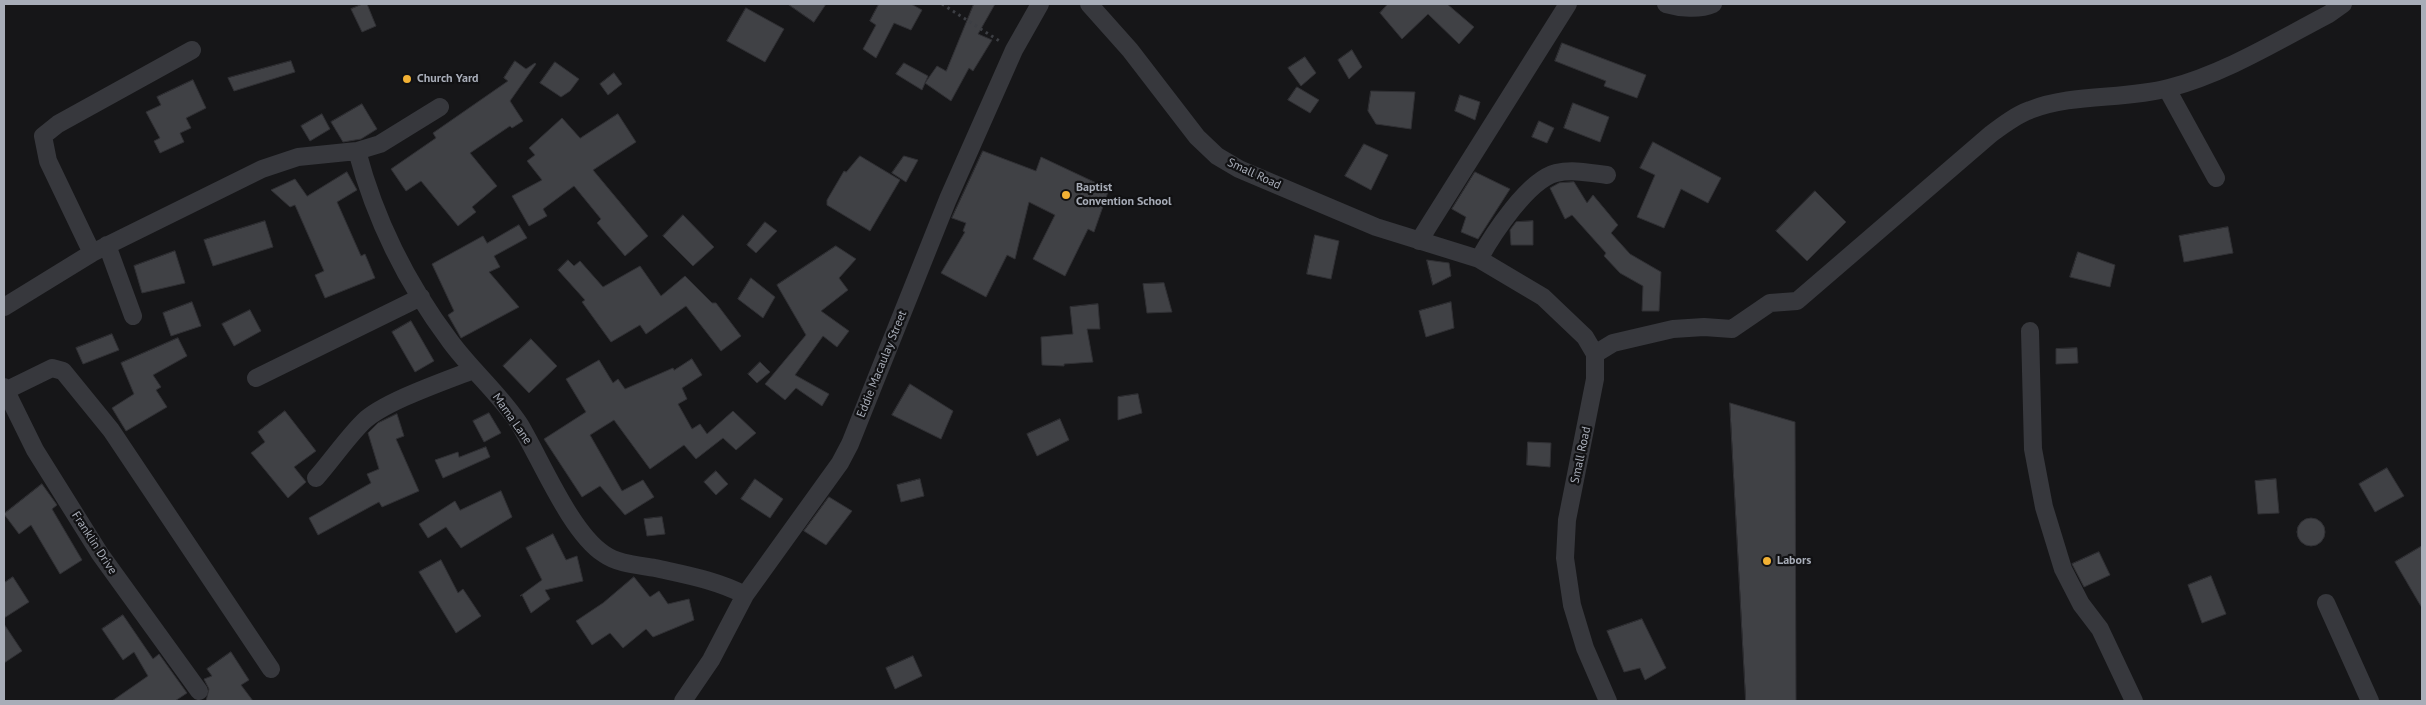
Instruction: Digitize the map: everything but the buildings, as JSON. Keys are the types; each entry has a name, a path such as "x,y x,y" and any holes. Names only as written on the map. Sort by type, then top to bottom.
{"street":[{"name":"Eddie Macaulay Street","path":"683,701 711,660 745,594 840,464 850,444 948,199 1014,50 1040,4"},
{"name":"Small Road","path":"1089,4 1130,50 1197,137 1217,156 1239,170 1368,224 1478,259 1543,297 1585,337 1595,354 1595,379 1567,520 1565,558 1572,605 1585,648 1608,701"},
{"path":"1418,241 1568,4"},
{"path":"1666,4 1677,7 1707,7 1713,4"},
{"path":"1595,354 1613,343 1673,329 1704,327 1732,329 1770,303 1797,301 1804,297 1991,134 2029,110 2049,104 2167,89 2196,80 2224,68 2329,14 2343,4"},
{"path":"133,316 100,249 48,161 43,136 58,124 192,50"},
{"path":"2167,89 2216,178"},
{"path":"4,307 100,249 262,169 298,157 357,152 380,144 440,107"},
{"name":"Mama Lane","path":"357,152 367,188 380,220 421,296 449,340 473,370 503,402 519,424 578,526 591,544 605,555 622,562 710,580 745,594"},
{"path":"1478,259 1506,216 1539,183 1554,173 1571,171 1607,175"},
{"path":"256,378 421,296"},
{"path":"2030,331 2033,449 2044,507 2063,569 2081,604 2100,630 2134,701"},
{"path":"5,388 52,368 63,371 111,430 271,669"},
{"path":"316,478 364,421 381,410 423,390 473,370"},
{"name":"Franklin Drive","path":"5,388 35,450 100,554 199,691"},
{"path":"2326,603 2370,701"}],"path":[{"path":"942,4 1014,50"}],"place":[{"name":"Church Yard","path":"407,79"},
{"name":"Baptist Convention School","path":"1066,195"},
{"name":"Labors","path":"1767,561"}]}
